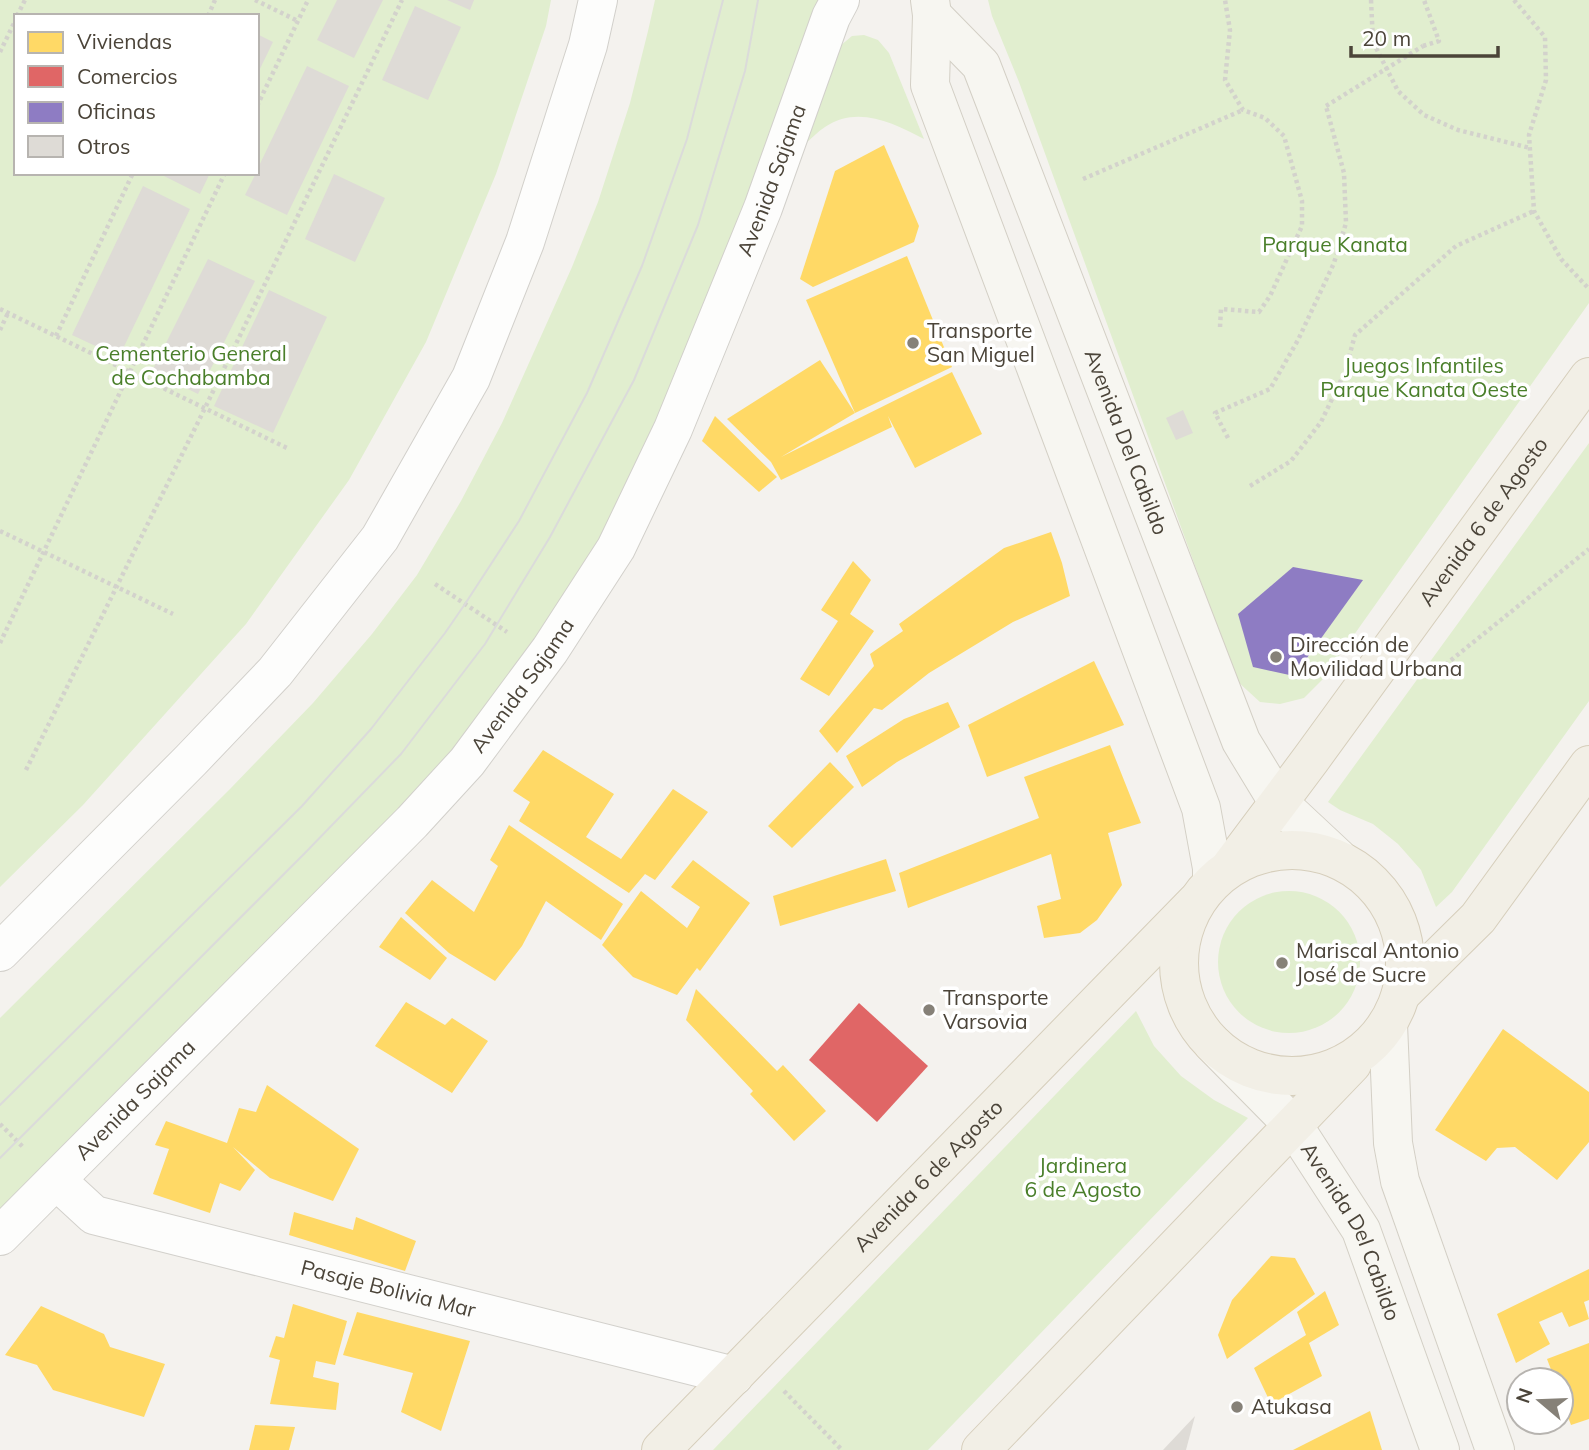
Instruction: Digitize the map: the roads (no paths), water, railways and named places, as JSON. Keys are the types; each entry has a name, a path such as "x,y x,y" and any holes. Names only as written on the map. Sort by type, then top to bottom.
{"main road":[{"name":"Avenida 6 de Agosto","path":"662,1450 1213,884 1278,802 1589,377"},
{"path":"981,1450 1377,1040 1395,1009 1479,918 1589,765"},
{"path":"1363,1053 1329,1071 1310,1076 1271,1076 1231,1059 1213,1044 1194,1020 1181,988 1179,971 1184,930 1213,884 1247,858 1266,852 1303,849 1338,858 1371,880 1394,911 1405,948 1406,967 1395,1009"}],"street":[{"path":"0,952 275,673 380,538 476,366 525,242 588,45 598,0"},
{"name":"Avenida Sajama","path":"0,1236 412,822 467,762 550,650 616,548 673,429 763,208 831,17 840,0"},
{"name":"Avenida Del Cabildo","path":"931,7 981,65 1241,741 1278,802 1338,858"},
{"name":"Avenida Del Cabildo","path":"931,7 930,85 1201,808 1213,884"},
{"path":"1395,1009 1393,1143 1400,1181 1495,1450"},
{"name":"Avenida Del Cabildo","path":"1213,1044 1293,1125 1361,1230 1440,1450"},
{"name":"Pasaje Bolivia Mar","path":"56,1180 94,1215 734,1377"}],"tram line":[{"path":"0,1105 302,806 371,729 465,604 519,521 587,393 642,266 687,139 723,0"},
{"path":"0,1158 401,754 485,644 550,537 634,380 698,225 745,71 758,0"}],"place":[{"name":"Transporte San Miguel","path":"913,343"},
{"name":"Dirección de Movilidad Urbana","path":"1276,657"},
{"name":"Mariscal Antonio José de Sucre","path":"1282,963"},
{"name":"Transporte Varsovia","path":"929,1010"},
{"name":"Atukasa","path":"1237,1407"}],"park label":[{"name":"Parque Kanata","path":"1335,245"},
{"name":"Cementerio General de Cochabamba","path":"191,366"},
{"name":"Juegos Infantiles Parque Kanata Oeste","path":"1424,378"},
{"name":"Jardinera 6 de Agosto","path":"1083,1178"}]}
